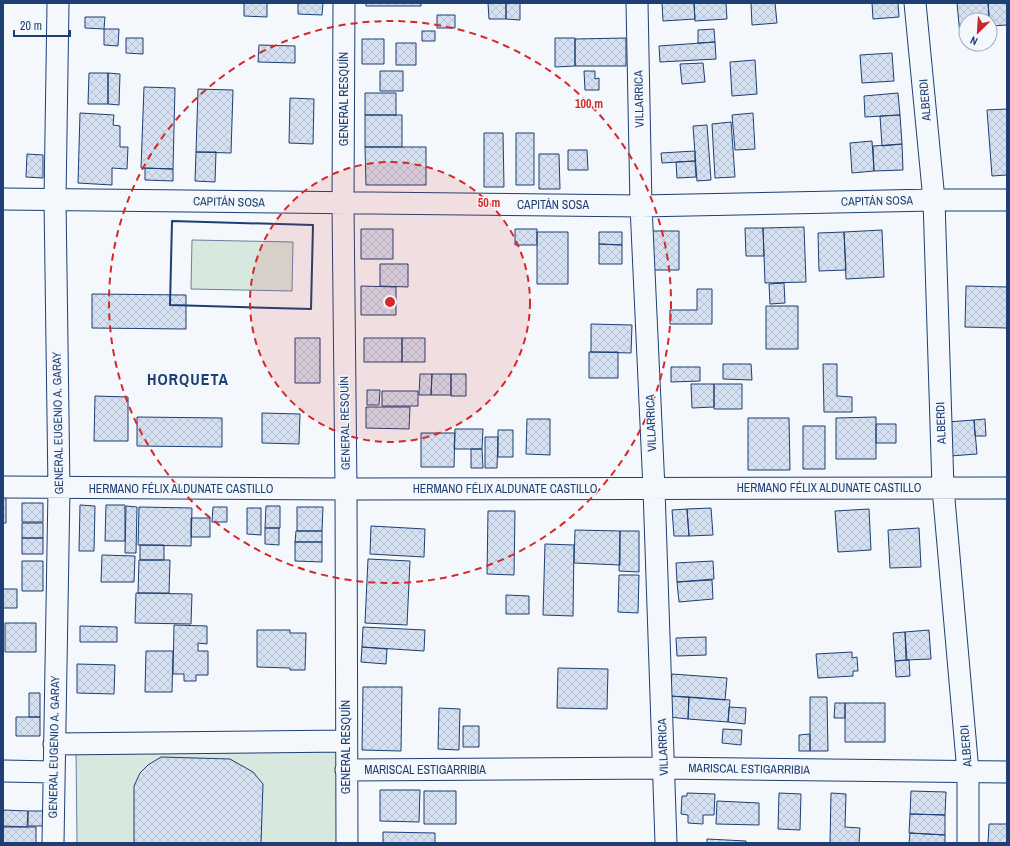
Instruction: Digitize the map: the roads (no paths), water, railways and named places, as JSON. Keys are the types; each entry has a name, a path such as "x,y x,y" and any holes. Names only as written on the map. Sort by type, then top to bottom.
{"street":[{"name":"GENERAL EUGENIO A. GARAY","path":"53,843 58,489 55,199 58,3"},
{"name":"GENERAL RESQUÍN","path":"344,3 343,204 346,489 347,843"},
{"name":"VILLARRICA","path":"637,3 641,206 654,489 666,843"},
{"name":"ALBERDI","path":"915,3 934,200 943,488 968,772 968,843"},
{"name":"CAPITÁN SOSA","path":"3,199 343,204 641,206 1007,200"},
{"name":"HERMANO FÉLIX ALDUNATE CASTILLO","path":"3,487 58,489 1007,488"},
{"path":"54,744 346,741"},
{"name":"MARISCAL ESTIGARRIBIA","path":"346,770 663,768 1007,772"},
{"path":"3,771 54,772"}],"district":[{"name":"HORQUETA","path":"188,379"}]}
